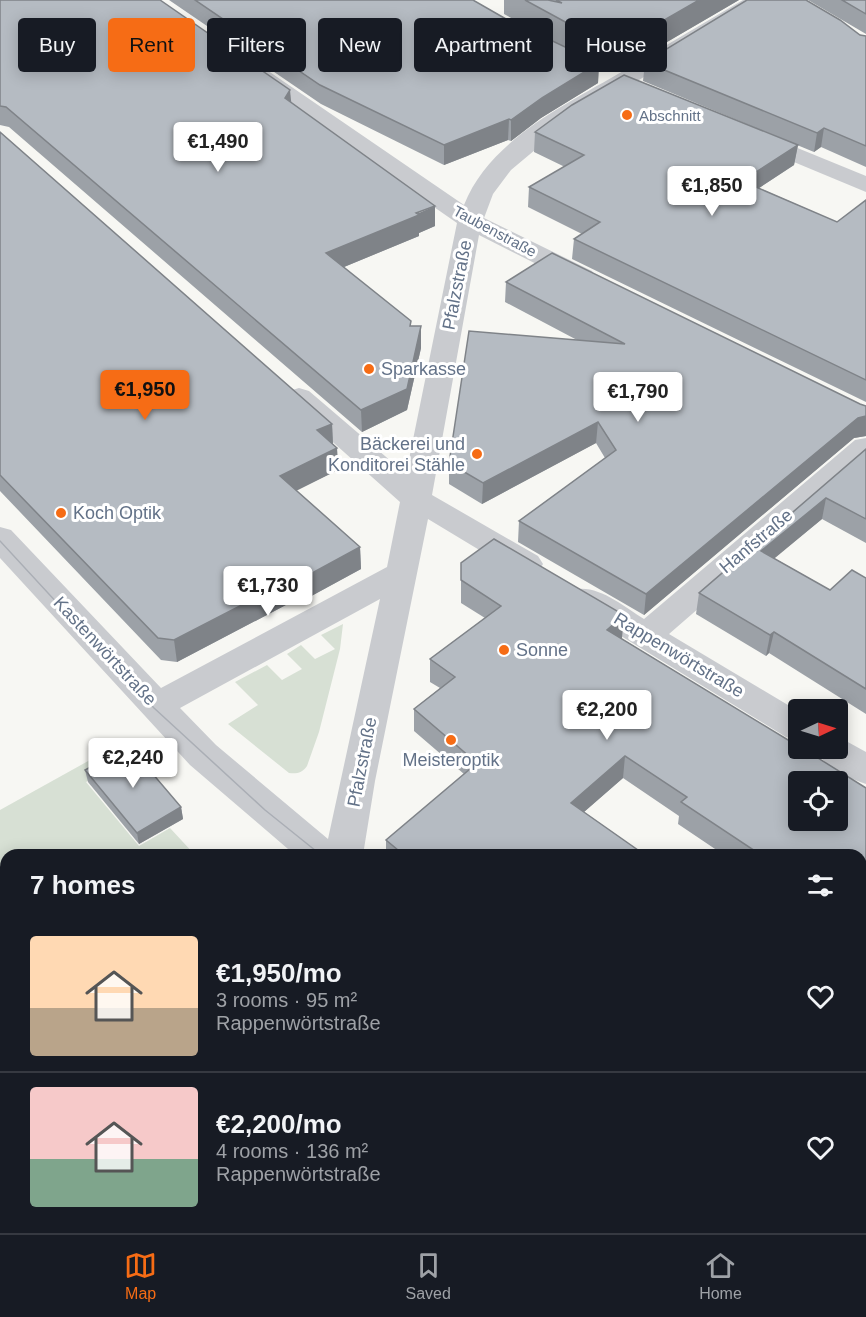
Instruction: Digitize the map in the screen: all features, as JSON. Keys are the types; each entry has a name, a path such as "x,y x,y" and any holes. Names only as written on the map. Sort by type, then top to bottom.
{"street":[{"name":"Pfalzstraße","path":"345,849 357,781 402,573 470,221 481,193 502,165 558,119 758,0"},
{"name":"Taubenstraße","path":"255,72 470,221 609,290"},
{"path":"738,131 866,186"},
{"name":"Rappenwörtstraße","path":"277,378 416,499 788,722"},
{"name":"Hanfstraße","path":"646,635 866,447"},
{"name":"Kastenwörtstraße","path":"0,538 203,755 314,849"},
{"path":"156,706 188,691 402,573"},
{"path":"848,759 866,770"}],"shaded area":[{"path":"343,624 340,649 319,732 307,766 299,772 289,773 228,724 258,705 235,682 267,665 282,680 302,669 287,654 301,645 315,659 335,649 321,635"},
{"path":"99,755 109,769 86,782 139,846 170,828 189,849 0,849 0,810"}],"building":[{"path":"0,0 160,0 186,18 108,18 108,72 195,72 195,24 207,33 207,72 264,72 290,90 285,98 435,206 416,213 419,215 326,253 411,321 410,326 421,326 407,389 361,410 6,107 0,106"},
{"path":"195,0 473,0 504,18 414,18 414,72 553,72 553,41 565,47 565,72 584,72 511,120 444,145 320,85 301,72 306,72 306,18 221,18"},
{"path":"525,0 548,0 562,3 556,0 699,0 667,18 565,18 565,22"},
{"path":"747,0 806,0 860,35 866,36 866,146 824,128 817,133 667,71 667,49"},
{"path":"842,0 866,0 866,14"},
{"path":"624,75 798,145 742,181 837,222 866,200 866,380 574,239 600,222 529,187 584,155 535,132 572,105"},
{"path":"0,132 332,424 317,430 337,448 280,476 360,547 303,578 300,575 174,640 158,638 0,475"},
{"path":"552,253 866,406 866,416 858,418 646,594 519,521 616,450 598,422 483,483 449,463 469,331 625,344 506,282"},
{"path":"866,449 866,519 826,498 761,551 830,590 852,570 866,578 866,689 774,632 770,635 699,593"},
{"path":"494,539 624,615 607,630 788,740 788,759 820,759 839,771 788,771 788,831 848,831 848,777 866,788 866,849 752,849 681,802 687,797 625,756 571,803 636,849 397,849 386,840 477,763 414,709 455,677 430,659 501,606 461,580 461,563"},
{"path":"129,746 181,807 137,833 85,770"}],"tram line":[{"path":"0,541 154,708 265,810 314,849"}],"place":[{"name":"Abschnitt","path":"627,115"},
{"name":"Sparkasse","path":"369,369"},
{"name":"Bäckerei und Konditorei Stähle","path":"477,454"},
{"name":"Koch Optik","path":"61,513"},
{"name":"Sonne","path":"504,650"},
{"name":"Meisteroptik","path":"451,740"}]}
